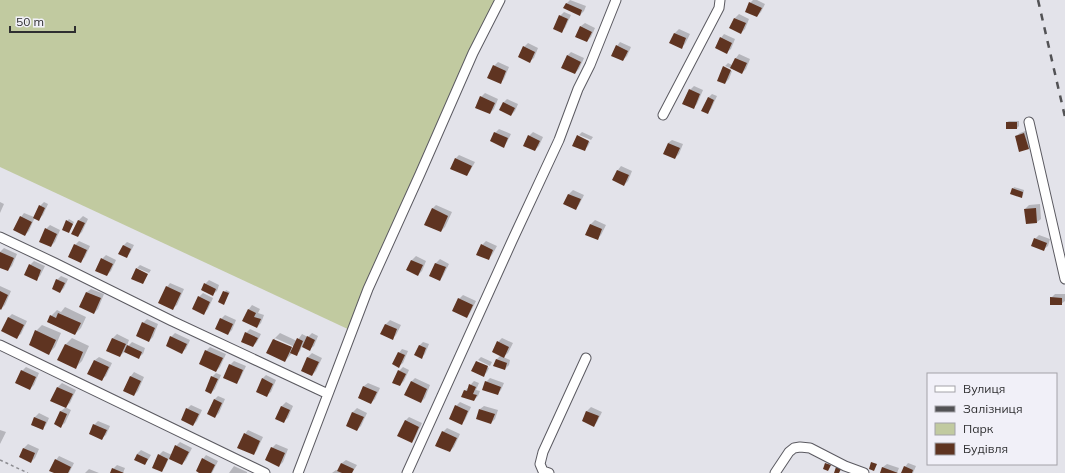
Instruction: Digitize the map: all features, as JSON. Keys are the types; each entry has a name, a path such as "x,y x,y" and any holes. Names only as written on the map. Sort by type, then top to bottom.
{"street":[{"path":"298,473 368,289 424,167 473,53 500,0"},
{"path":"407,473 559,140 578,89 590,65 616,0"},
{"path":"663,115 719,8 720,0"},
{"path":"1030,122 1065,279"},
{"path":"0,237 172,321 328,394"},
{"path":"0,345 265,473"},
{"path":"549,473 543,471 540,464 543,452 586,358"},
{"path":"775,473 789,452 800,446 810,448 845,466 864,473"}],"path":[{"path":"0,460 27,473"}],"green space":[{"path":"0,0 500,0 352,331 0,167"}],"building":[{"path":"749,2 762,8 757,17 745,12"},
{"path":"566,3 582,10 580,16 563,8"},
{"path":"559,15 568,19 562,33 553,29"},
{"path":"734,18 746,23 741,34 729,28"},
{"path":"580,26 592,32 587,42 575,37"},
{"path":"674,33 686,38 682,49 669,43"},
{"path":"720,37 732,43 727,54 715,48"},
{"path":"616,45 628,51 623,61 611,56"},
{"path":"523,46 535,52 530,63 518,57"},
{"path":"567,55 581,62 575,74 561,68"},
{"path":"735,58 747,63 742,74 730,68"},
{"path":"493,65 506,71 501,84 487,78"},
{"path":"723,66 731,70 725,84 717,81"},
{"path":"689,89 700,94 694,109 682,104"},
{"path":"480,96 495,103 490,114 475,108"},
{"path":"708,97 714,100 708,114 701,111"},
{"path":"503,102 515,108 511,116 499,110"},
{"path":"1006,122 1017,122 1017,129 1006,129"},
{"path":"494,132 508,138 504,148 490,141"},
{"path":"1024,133 1029,149 1019,152 1015,136"},
{"path":"528,135 540,141 535,151 523,146"},
{"path":"577,135 589,141 585,151 572,146"},
{"path":"668,143 680,148 675,159 663,154"},
{"path":"455,158 472,166 467,176 450,169"},
{"path":"617,170 629,175 624,186 612,180"},
{"path":"1012,188 1023,192 1022,198 1010,194"},
{"path":"568,194 581,199 576,210 563,204"},
{"path":"39,205 45,208 39,221 33,218"},
{"path":"432,208 448,216 441,232 424,225"},
{"path":"1036,208 1037,223 1026,224 1024,209"},
{"path":"20,216 32,222 25,236 13,230"},
{"path":"66,220 73,224 69,233 62,230"},
{"path":"78,220 85,223 78,237 71,234"},
{"path":"590,224 602,229 598,240 585,235"},
{"path":"45,228 57,234 51,247 39,242"},
{"path":"1034,238 1047,243 1044,251 1031,246"},
{"path":"74,244 87,250 81,263 68,257"},
{"path":"481,244 493,250 489,260 476,255"},
{"path":"123,245 131,249 127,258 118,254"},
{"path":"0,252 14,258 8,271 0,268"},
{"path":"101,258 113,264 107,276 95,271"},
{"path":"411,260 423,265 418,276 406,270"},
{"path":"435,263 446,267 440,281 429,276"},
{"path":"29,264 41,270 37,281 24,275"},
{"path":"136,268 148,274 143,284 131,279"},
{"path":"56,279 65,283 60,293 52,289"},
{"path":"204,283 216,289 213,296 201,290"},
{"path":"166,286 181,293 173,310 158,303"},
{"path":"0,291 8,295 1,310 0,309"},
{"path":"223,291 229,293 224,305 218,302"},
{"path":"86,292 101,298 94,314 79,307"},
{"path":"198,296 210,302 204,315 192,309"},
{"path":"1050,297 1062,298 1062,305 1050,305"},
{"path":"458,298 473,305 467,318 452,311"},
{"path":"248,309 256,313 254,317 261,319 257,328 242,321"},
{"path":"58,313 81,323 75,335 47,322 50,315 56,318"},
{"path":"8,317 24,325 17,339 1,331"},
{"path":"220,318 233,324 228,335 215,329"},
{"path":"142,322 155,328 149,342 136,336"},
{"path":"385,324 397,329 393,340 380,334"},
{"path":"35,330 56,340 49,355 29,345"},
{"path":"245,332 258,338 253,347 241,342"},
{"path":"170,336 187,344 182,354 166,346"},
{"path":"307,336 315,340 310,351 302,347"},
{"path":"112,338 126,344 120,357 106,351"},
{"path":"297,338 303,341 297,356 290,353"},
{"path":"273,339 292,347 285,362 266,353"},
{"path":"497,341 509,347 504,358 492,352"},
{"path":"65,344 83,352 76,369 57,360"},
{"path":"127,345 142,352 139,359 124,352"},
{"path":"419,345 426,348 422,359 414,355"},
{"path":"205,350 223,358 216,372 199,364"},
{"path":"398,352 405,355 399,368 392,364"},
{"path":"307,357 319,362 312,376 301,371"},
{"path":"496,359 507,363 505,370 493,366"},
{"path":"94,360 109,367 102,381 87,374"},
{"path":"476,361 488,366 484,377 471,371"},
{"path":"229,364 243,370 237,384 223,378"},
{"path":"21,370 36,377 30,390 15,383"},
{"path":"398,370 406,374 400,386 392,383"},
{"path":"130,376 141,381 134,396 123,391"},
{"path":"211,376 218,379 211,394 205,391"},
{"path":"262,378 273,384 267,397 256,392"},
{"path":"411,381 427,389 421,403 404,395"},
{"path":"485,381 501,387 498,395 482,390"},
{"path":"469,384 476,387 473,394 477,395 474,401 461,397 464,390 467,391"},
{"path":"363,386 377,392 371,404 358,398"},
{"path":"57,387 73,394 66,408 50,401"},
{"path":"214,399 222,403 215,418 207,414"},
{"path":"455,405 468,411 462,425 449,419"},
{"path":"281,406 290,410 284,423 275,419"},
{"path":"186,408 199,414 193,426 181,420"},
{"path":"479,409 495,414 491,424 476,419"},
{"path":"60,411 67,414 61,428 54,424"},
{"path":"586,411 599,416 594,427 582,421"},
{"path":"352,412 364,417 357,431 346,426"},
{"path":"34,417 46,422 43,430 31,425"},
{"path":"405,420 419,427 412,443 397,436"},
{"path":"93,424 107,430 102,440 89,434"},
{"path":"442,431 457,438 450,452 435,446"},
{"path":"244,433 260,441 254,455 237,448"},
{"path":"175,445 189,452 182,465 169,459"},
{"path":"271,447 285,453 279,467 265,460"},
{"path":"23,448 35,453 31,463 19,457"},
{"path":"137,454 148,459 145,465 134,460"},
{"path":"158,454 168,459 162,472 152,468"},
{"path":"202,458 215,465 211,473 199,473 196,471"},
{"path":"55,459 71,467 68,473 54,473 49,471"},
{"path":"871,462 877,464 874,471 869,469"},
{"path":"341,463 354,469 352,473 342,473 337,471"},
{"path":"825,463 831,465 828,471 823,469"},
{"path":"904,466 913,470 912,473 901,473"},
{"path":"836,467 841,469 839,473 834,473"},
{"path":"882,467 898,473 880,473"},
{"path":"112,468 124,473 110,473"}],"railway":[{"path":"1038,0 1065,117"}]}
